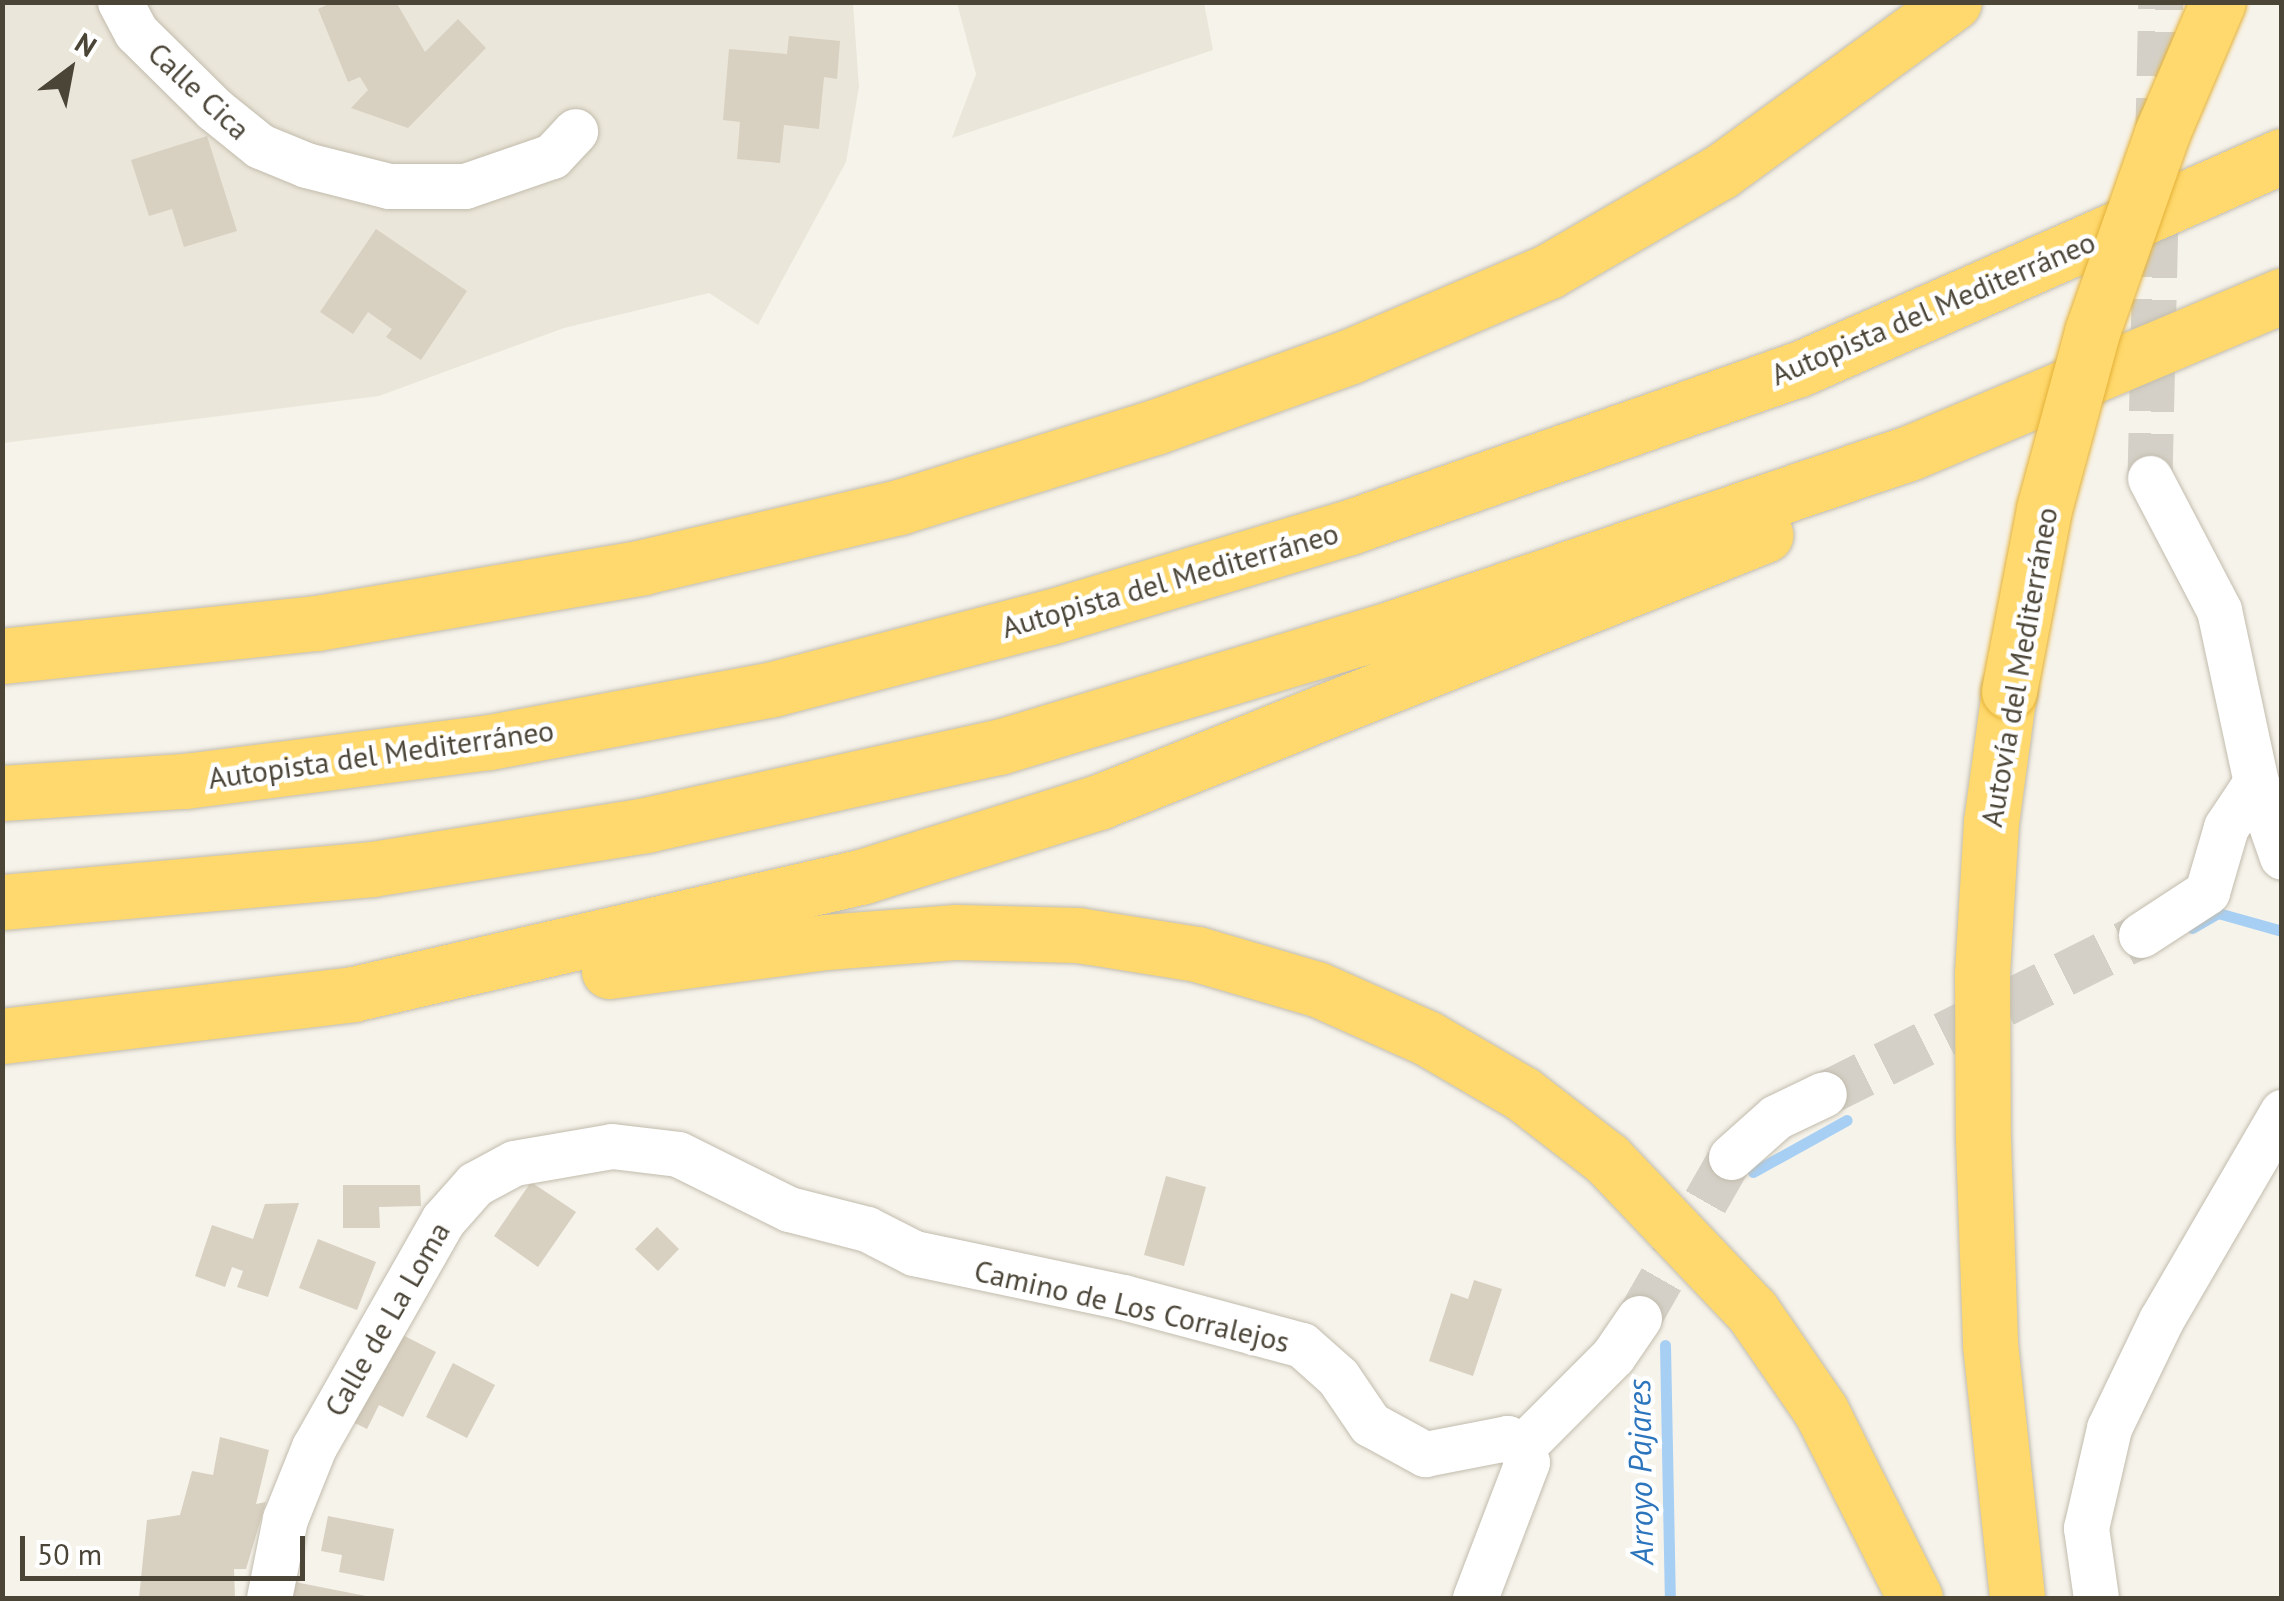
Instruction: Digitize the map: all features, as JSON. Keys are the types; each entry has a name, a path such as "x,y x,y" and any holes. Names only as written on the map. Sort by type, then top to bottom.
{"highway":[{"path":"2,656 317,623 643,567 899,508 1155,426 1351,356 1549,270 1720,172 1954,2"},
{"name":"Autovía del Mediterráneo","path":"2017,1598 1990,1344 1982,1140 1982,973 2008,691 2044,509 2092,332 2162,133 2218,2"},
{"name":"Autopista del Mediterráneo","path":"2,793 185,782 490,742 773,689 1050,617 1350,527 1797,370 2282,156"},
{"path":"2,902 372,869 646,825 999,747 1387,630 1912,452 2282,296"},
{"path":"2,1036 353,994 864,876 1099,802 1340,711 1819,512 1912,452"},
{"path":"353,994 432,995 826,942 958,932 1078,935 1196,954 1318,989 1427,1038 1523,1094 1607,1159 1679,1229 1752,1311 1821,1411 1915,1598"}],"street":[{"name":"Calle Cica","path":"120,2 136,32 214,109 260,146 306,166 389,186 464,186 552,156 575,131"},
{"path":"2150,478 2219,610 2256,782 2282,857"},
{"path":"2142,935 2206,892 2226,827 2256,782"},
{"path":"1731,1158 1776,1117 1824,1094"},
{"path":"2096,1598 2086,1528 2109,1428 2161,1320 2282,1112"},
{"name":"Camino de Los Corralejos","path":"612,1146 678,1154 789,1208 867,1229 914,1253 1124,1297 1302,1346 1330,1368 1370,1424 1425,1454 1507,1438 1523,1446"},
{"name":"Calle de La Loma","path":"269,1598 281,1532 314,1447 443,1220 474,1184 514,1163 612,1146"},
{"path":"1475,1598 1523,1477 1523,1446 1613,1356 1639,1318"}],"shaded area":[{"path":"3,3 853,3 859,87 846,162 758,325 709,293 564,328 379,396 3,443"},
{"path":"957,3 1204,3 1213,50 952,138 976,74"}],"building":[{"path":"333,2 396,2 425,52 458,19 486,48 408,128 351,108 368,90 360,77 348,82 318,9"},
{"path":"789,36 840,41 837,79 824,77 819,129 784,125 780,163 737,159 740,122 723,120 729,49 787,54"},
{"path":"207,136 237,231 184,247 172,209 149,216 131,160"},
{"path":"376,229 467,291 421,360 386,337 392,329 368,312 353,334 320,312"},
{"path":"1166,1176 1206,1187 1184,1266 1144,1255"},
{"path":"531,1182 576,1212 538,1267 494,1236"},
{"path":"343,1185 420,1185 421,1206 379,1207 380,1228 343,1228"},
{"path":"299,1203 268,1297 237,1287 243,1271 232,1267 225,1287 195,1276 212,1225 253,1239 265,1204"},
{"path":"657,1227 679,1249 658,1271 635,1249"},
{"path":"318,1239 376,1262 357,1310 299,1288"},
{"path":"1474,1280 1502,1289 1473,1376 1429,1361 1451,1293 1468,1299"},
{"path":"393,1330 436,1352 403,1417 379,1405 367,1429 347,1419"},
{"path":"453,1363 495,1385 467,1438 426,1417"},
{"path":"220,1437 269,1450 256,1504 266,1502 246,1569 234,1569 235,1598 139,1598 147,1520 180,1515 192,1471 213,1475"},
{"path":"328,1516 394,1529 384,1581 339,1572 342,1555 321,1551"},
{"path":"295,1582 371,1597 371,1598 292,1598"}],"waterway":[{"path":"2192,928 2218,913 2282,931"},
{"name":"Arroyo Pajares","path":"1753,1172 1847,1120"},
{"name":"Arroyo Pajares","path":"1665,1345 1670,1598"}],"tunnel":[{"path":"2150,478 2161,2"},
{"path":"1824,1094 2141,935"},
{"path":"1639,1318 1731,1157"}]}
